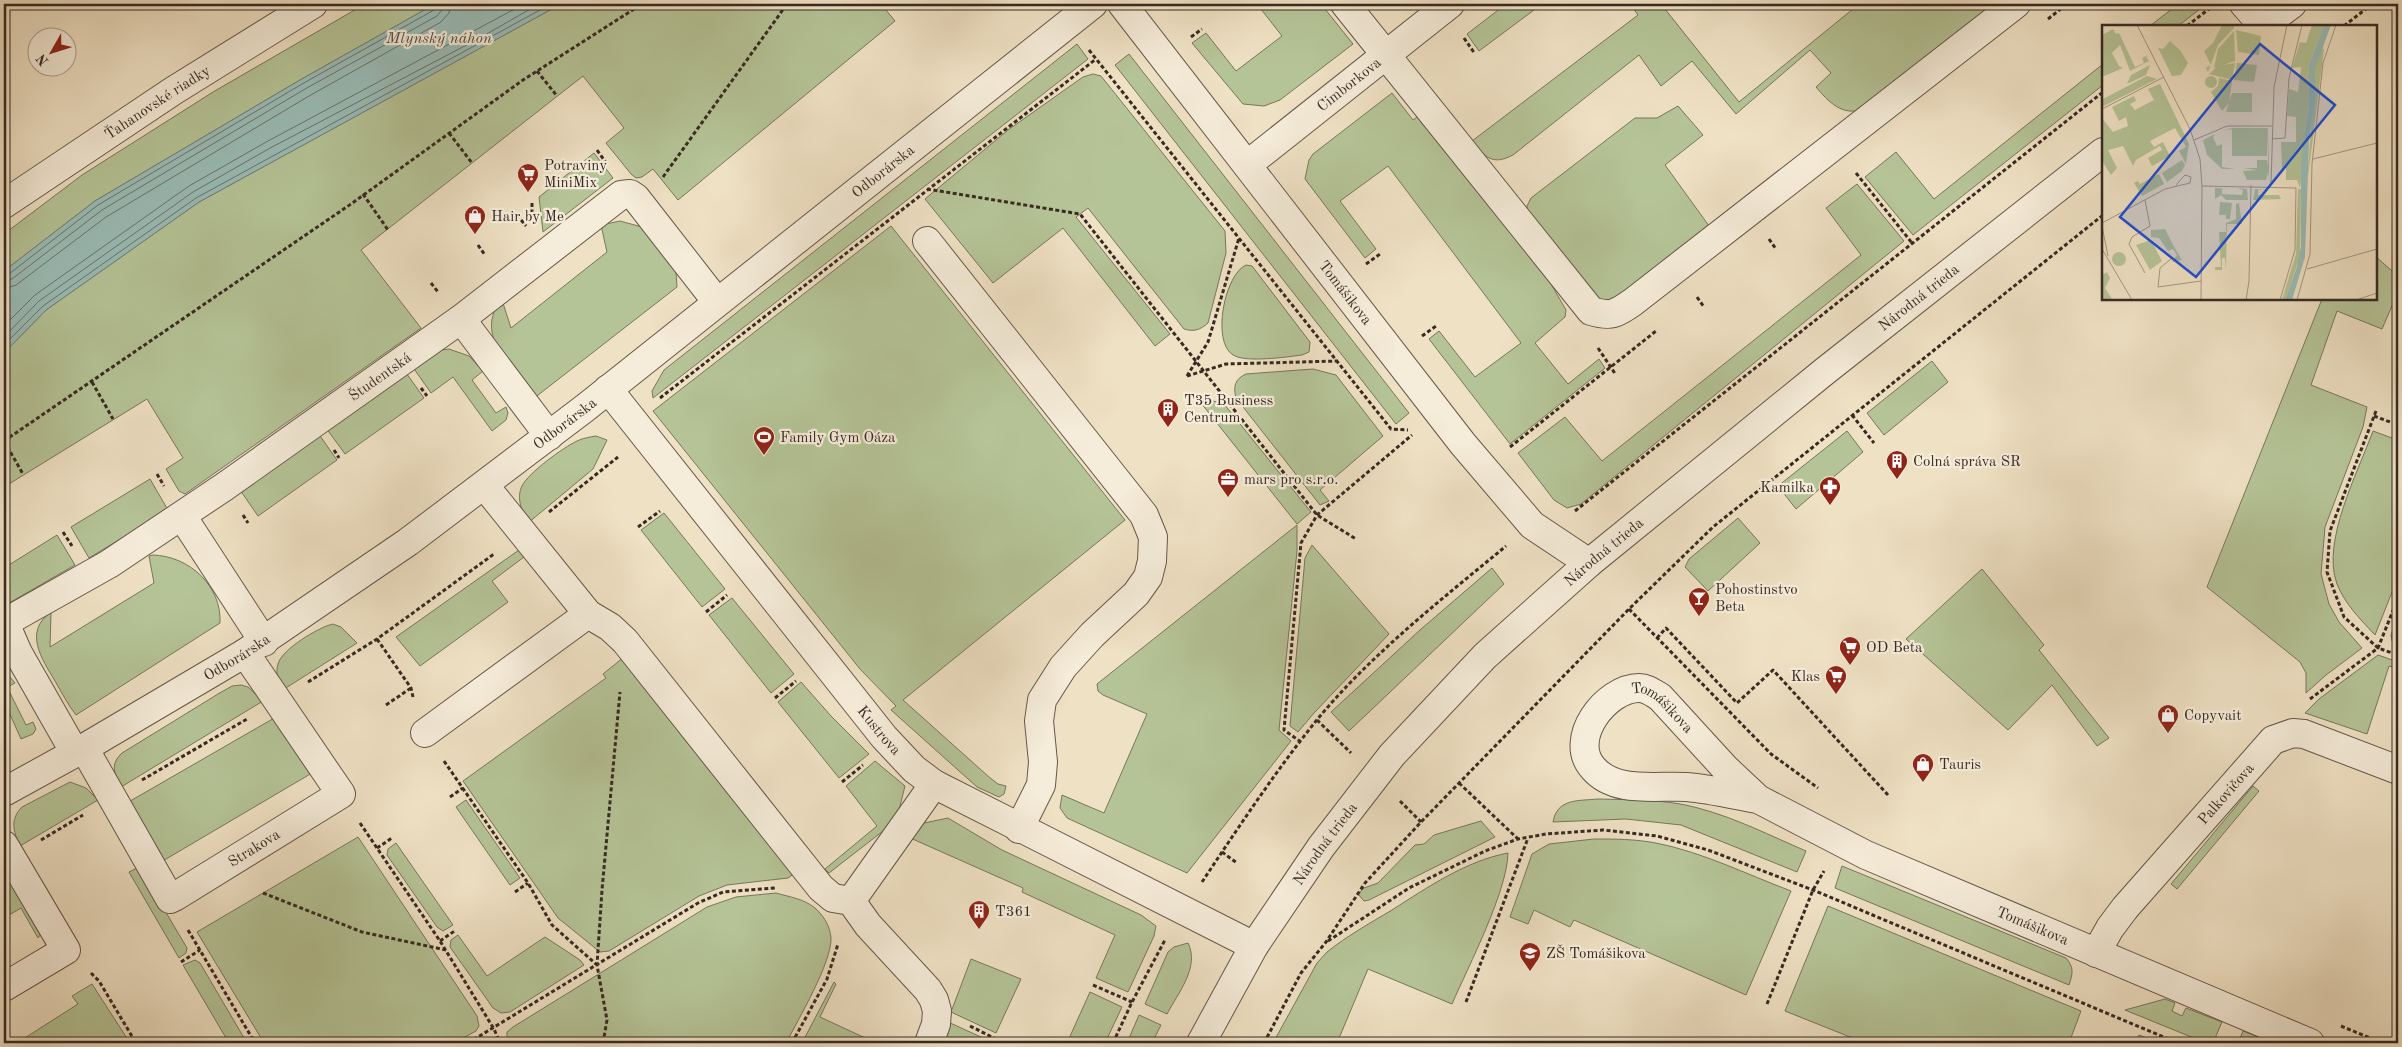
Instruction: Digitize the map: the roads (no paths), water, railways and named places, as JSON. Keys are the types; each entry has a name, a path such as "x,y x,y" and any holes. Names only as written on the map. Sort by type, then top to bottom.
{"street":[{"name":"Ťahanovské riadky","path":"4,204 173,91 313,4"},
{"name":"Odborárska","path":"4,792 80,751 254,648 345,587 485,486 1093,4"},
{"name":"Tomášikova","path":"1122,4 1395,358 1532,525 1589,563"},
{"path":"1345,4 1591,310 1604,315 1616,314 1633,302 2016,4"},
{"name":"Cimborkova","path":"1247,165 1450,4"},
{"path":"2244,4 2262,25"},
{"path":"2264,25 2292,4"},
{"name":"Národná trieda","path":"1201,1043 1254,946 1321,847 1392,755 1485,656 1589,563 1825,371 2102,153"},
{"name":"Študentská","path":"4,623 96,572 182,516 461,319 622,195 630,194 642,206 717,302"},
{"path":"927,240 1144,515 1153,537 1152,561 1148,577 1136,594 1092,635 1063,667 1042,700 1039,721 1043,762 1041,785 1019,829"},
{"path":"461,319 549,436"},
{"name":"Kustrova","path":"608,389 884,737 914,769 934,784 1019,829 1254,946"},
{"path":"485,486 588,614 610,627 625,641 821,888 834,898 851,901 868,925 928,990 934,1000 937,1011 936,1024 929,1043"},
{"path":"182,516 254,648"},
{"path":"425,734 588,614"},
{"path":"4,623 18,653 80,751"},
{"name":"Strakova","path":"80,751 111,798 170,899 341,794 277,702 254,648"},
{"name":"Tomášikova","path":"1758,799 1688,787 1657,787 1612,782 1602,777 1586,759 1584,739 1594,715 1616,696 1634,689 1651,691 1660,697 1725,768 1758,799 1831,838 1866,855 2310,1043"},
{"name":"Palkovičova","path":"2096,952 2110,928 2125,908 2263,750 2282,735 2304,734 2398,770"},
{"path":"851,901 934,784"},
{"path":"4,987 66,950 7,851"}],"water":[{"name":"Mlynský náhon","path":"435,4 561,4 199,202 46,310 4,353 4,271 95,201 300,80"}],"place":[{"name":"Potraviny MiniMix","path":"528,193"},
{"name":"Hair by Me","path":"475,235"},
{"name":"T35 Business Centrum","path":"1168,428"},
{"name":"Family Gym Oáza","path":"764,456"},
{"name":"Colná správa SR","path":"1897,480"},
{"name":"mars pro s.r.o.","path":"1228,498"},
{"name":"Kamilka","path":"1830,506"},
{"name":"Pohostinstvo Beta","path":"1699,617"},
{"name":"OD Beta","path":"1850,666"},
{"name":"Klas","path":"1836,695"},
{"name":"Copyvait","path":"2168,734"},
{"name":"Tauris","path":"1923,783"},
{"name":"T361","path":"979,930"},
{"name":"ZŠ Tomášikova","path":"1530,972"}]}
